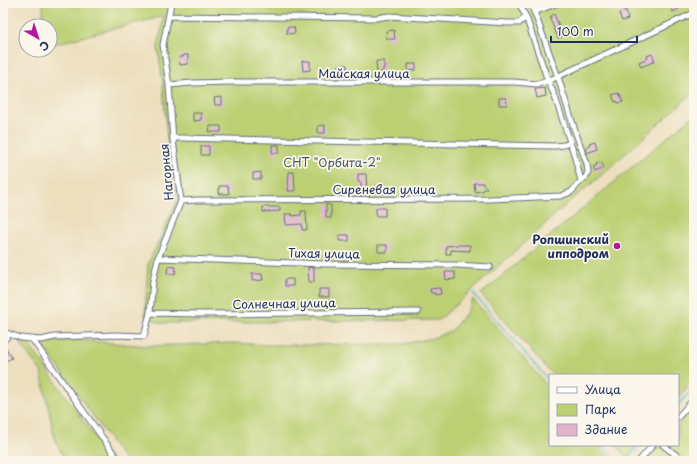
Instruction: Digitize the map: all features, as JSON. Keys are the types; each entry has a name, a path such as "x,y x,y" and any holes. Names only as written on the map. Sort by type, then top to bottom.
{"street":[{"name":"Нагорная","path":"32,339 41,340 63,336 144,336 150,312 153,282 158,258 181,201 173,140 169,85 163,46 171,3"},
{"path":"519,3 526,17 554,94 581,181 586,177 588,172 587,164 531,3"},
{"path":"534,12 558,3"},
{"name":"Майская улица","path":"169,85 199,82 514,82 537,84 558,77 694,13"},
{"path":"169,16 376,18 389,16 508,23 519,23 526,17"},
{"path":"173,140 176,138 188,138 555,146 570,143"},
{"name":"Сиреневая улица","path":"181,201 489,199 561,196 571,192 581,181"},
{"name":"Тихая улица","path":"158,258 326,264 456,265 490,267"},
{"name":"Солнечная улица","path":"150,312 201,314 418,312"},
{"path":"3,332 21,338 32,339 119,461"},
{"path":"3,342 9,334"},
{"path":"679,416 694,399"},
{"path":"639,461 652,446"},
{"path":"664,446 684,461"}],"green space":[{"name":"СНТ \"Орбита-2\"","path":"43,3 694,3 694,92 598,178 570,201 439,320 160,323 145,316 148,264 177,201 167,139 163,85 158,47 164,16 58,43 58,18 43,18"},
{"name":"Ропшинский ипподром","path":"694,115 694,379 679,397 679,374 552,374 481,294"},
{"path":"473,299 549,388 549,446 599,446 611,461 125,461 44,347 47,342 78,340 147,346 232,343 272,345 403,344 433,338 451,331 467,312"},
{"path":"28,343 112,461 66,461 55,441 41,371 20,344"},
{"path":"694,407 694,461 646,461 659,446 679,446 679,424"},
{"path":"617,446 637,446 627,458"}],"building":[{"path":"677,3 679,9 673,12 670,4"},
{"path":"626,10 628,19 622,21 619,13"},
{"path":"554,14 562,37 558,38 550,19 550,17"},
{"path":"287,27 294,27 295,33 287,34"},
{"path":"394,30 395,39 387,39 386,31"},
{"path":"652,54 655,61 641,67 639,62 648,58 647,56"},
{"path":"183,55 188,55 188,64 180,65 179,57 183,57"},
{"path":"302,61 310,61 310,70 303,71"},
{"path":"376,61 384,61 383,72 377,73"},
{"path":"408,64 416,64 416,70 408,71"},
{"path":"338,65 347,65 347,72 337,72"},
{"path":"545,88 546,96 537,98 535,89"},
{"path":"619,93 623,102 618,103 617,101 615,102 612,95"},
{"path":"222,97 222,105 215,105 214,98"},
{"path":"499,98 506,98 507,105 499,105"},
{"path":"193,113 201,113 201,120 193,121"},
{"path":"325,125 325,133 318,133 318,126"},
{"path":"210,126 221,126 221,132 209,132"},
{"path":"595,142 597,149 587,153 586,148 590,146 589,144"},
{"path":"272,145 279,145 279,153 272,153"},
{"path":"201,146 209,146 209,155 201,155"},
{"path":"601,162 604,168 595,172 593,167"},
{"path":"261,172 261,179 253,179 253,173"},
{"path":"289,172 294,172 295,191 288,191"},
{"path":"358,174 366,174 367,195 361,195 361,182 358,182"},
{"path":"474,183 483,183 483,185 487,188 483,191 475,192"},
{"path":"219,186 228,186 229,194 219,194"},
{"path":"326,204 331,205 331,218 326,218"},
{"path":"263,207 280,207 280,211 263,212"},
{"path":"376,208 385,208 385,216 376,216"},
{"path":"301,211 306,211 307,230 302,230 302,224 286,225 285,214 292,214 292,216 301,215"},
{"path":"339,235 349,235 349,241 339,241"},
{"path":"378,245 387,245 387,252 378,252"},
{"path":"470,245 470,251 451,250 451,254 446,254 446,246"},
{"path":"168,266 176,267 175,274 167,273"},
{"path":"308,267 314,268 314,282 309,282"},
{"path":"445,272 455,272 455,279 446,280"},
{"path":"252,274 262,274 263,280 252,281"},
{"path":"285,279 293,279 293,286 285,286"},
{"path":"440,288 441,294 435,295 435,293 431,293 430,289"},
{"path":"319,289 329,289 329,297 319,297"},
{"path":"6,348 12,358 6,361 3,356 3,350"}],"waterway":[{"path":"472,292 549,381"},
{"path":"679,404 694,388"},
{"path":"603,446 616,461"},
{"path":"626,461 640,446"}],"place":[{"name":"Ропшинский ипподром","path":"617,246"}]}
